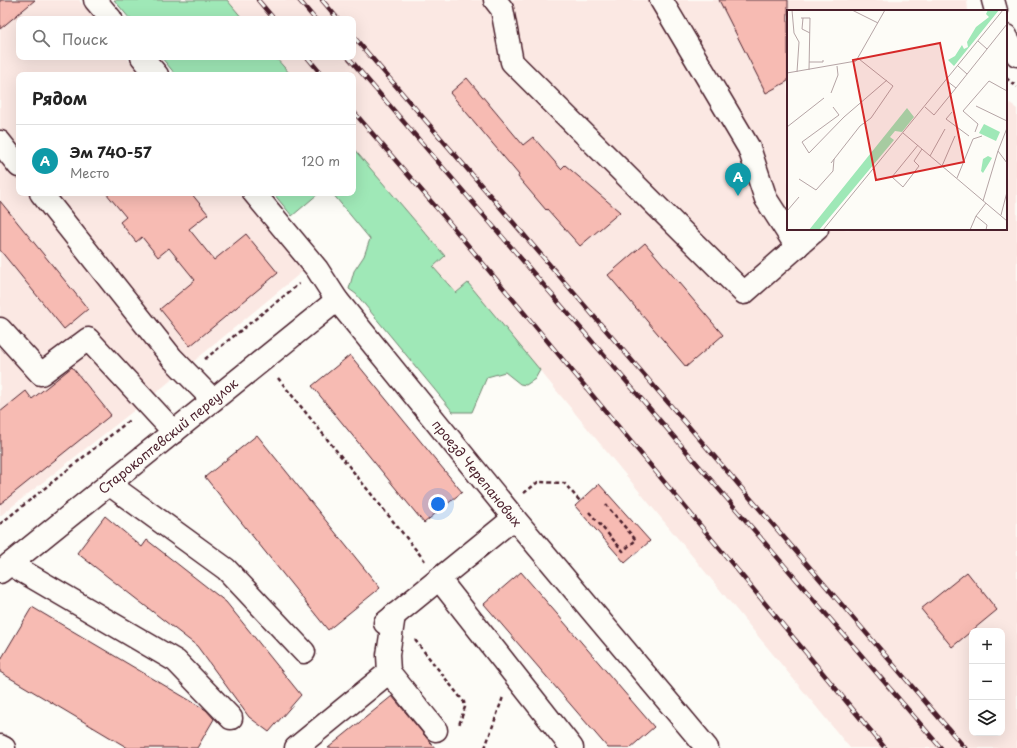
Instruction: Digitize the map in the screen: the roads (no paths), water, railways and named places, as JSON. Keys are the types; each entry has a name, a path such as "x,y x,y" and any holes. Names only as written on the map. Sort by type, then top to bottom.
{"street":[{"path":"95,0 108,16"},
{"path":"495,0 502,9 512,62 744,293 817,230"},
{"path":"661,0 749,148 766,199 797,247"},
{"path":"993,0 996,10"},
{"path":"1007,38 1017,56 1007,64"},
{"path":"144,60 154,72"},
{"path":"0,142 16,162"},
{"path":"43,196 172,358 213,400"},
{"name":"проезд Черепановых","path":"256,196 317,269 337,300 698,745"},
{"name":"Старокоптевский переулок","path":"5,568 337,300"},
{"path":"0,328 41,374 88,339 174,432"},
{"path":"109,484 226,569 304,652"},
{"path":"436,730 389,672 388,655 390,619 439,579 510,513"},
{"path":"5,568 176,661 231,718"},
{"path":"439,579 572,748"},
{"path":"296,748 389,672"},
{"path":"0,746 4,748"}],"railway":[{"path":"258,0 271,16"},
{"path":"299,0 312,16"},
{"path":"322,0 335,16"},
{"path":"356,39 965,748"},
{"path":"310,60 320,72"},
{"path":"351,60 941,748"},
{"path":"356,114 447,220 885,748"}],"place":[{"name":"Эм 740-57","path":"738,196"}]}
